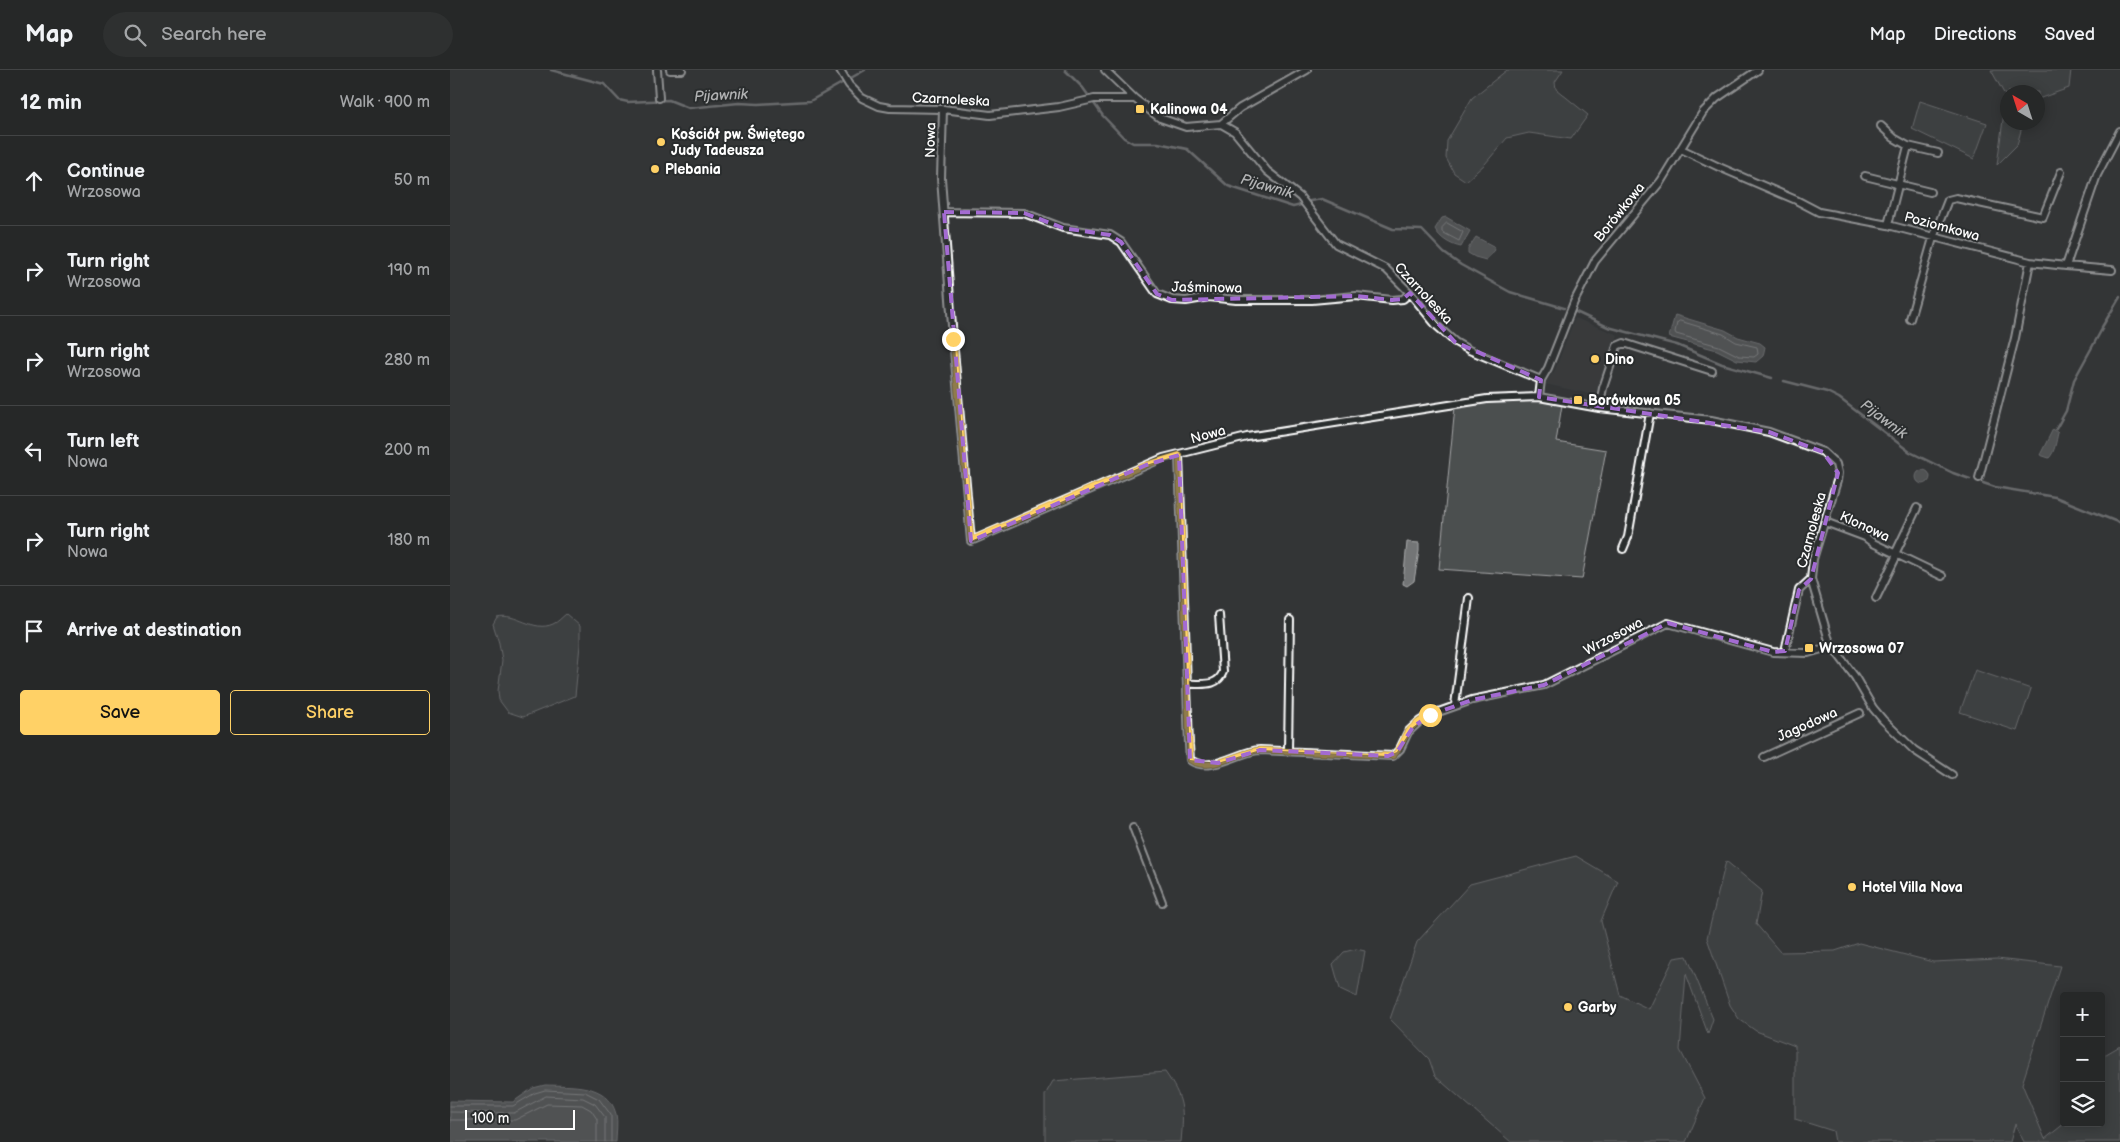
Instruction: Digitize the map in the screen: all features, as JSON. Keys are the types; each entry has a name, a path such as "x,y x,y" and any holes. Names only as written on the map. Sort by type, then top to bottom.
{"street":[{"path":"657,70 660,98"},
{"path":"670,70 682,70"},
{"name":"Czarnoleska","path":"840,70 849,85 862,98 880,106 907,109 943,109 990,115 1059,107 1094,99 1135,99"},
{"path":"1105,70 1135,99 1160,118 1186,127 1221,124 1240,108 1307,70"},
{"name":"Borówkowa","path":"1538,397 1541,380 1548,368 1574,302 1595,261 1661,181 1696,122 1711,102 1758,70"},
{"name":"Nowa","path":"943,109 941,178 971,540 1146,465 1248,437 1464,402 1538,397"},
{"name":"Czarnoleska","path":"1221,124 1242,139 1267,171 1300,197 1336,244 1386,269 1410,293 1437,326 1455,342 1469,350 1541,380"},
{"path":"1881,126 1894,138 1908,146 1938,153"},
{"path":"2066,266 2096,175 2120,131"},
{"path":"1888,224 1900,184 1908,146"},
{"name":"Poziomkowa","path":"1680,148 1819,212 1888,224 1933,238 2030,262 2112,270"},
{"path":"1910,319 1933,238 1948,200 1956,198 2043,217 2061,172"},
{"path":"1865,176 1930,192"},
{"name":"Jaśminowa","path":"944,212 1024,214 1064,228 1110,234 1121,242 1157,294 1172,300 1186,301 1208,297 1236,300 1312,300 1356,296 1392,300 1403,299 1410,293"},
{"path":"1978,478 2016,338 2030,262"},
{"path":"1600,408 1603,388 1617,346 1624,343 1712,371"},
{"name":"Czarnoleska","path":"1538,397 1600,408 1711,420 1768,432 1823,452 1836,464 1838,473 1813,559 1811,579 1823,623 1832,646 1855,677 1872,708 1883,720 1914,750 1952,775"},
{"path":"1623,549 1628,537 1650,413"},
{"name":"Wrzosowa","path":"1179,455 1190,760 1193,762 1218,763 1252,750 1288,750 1393,756 1400,749 1408,732 1420,721 1455,705 1490,695 1544,685 1668,623 1773,652 1808,653 1832,646"},
{"name":"Klonowa","path":"1876,598 1917,508"},
{"name":"Klonowa","path":"1825,522 1865,537 1873,543 1942,576"},
{"path":"1785,651 1799,590 1811,579"},
{"path":"1455,705 1469,598"},
{"path":"1187,684 1215,683 1220,680 1223,672 1219,615"},
{"path":"1288,750 1290,620"},
{"name":"Jagodowa","path":"1764,756 1860,713"},
{"path":"1133,827 1162,902"}],"highlighted area":[{"path":"944,212 1024,213 1063,228 1110,235 1121,242 1157,294 1172,300 1356,296 1392,300 1403,299 1410,293 1455,342 1541,380 1539,397 1769,432 1823,452 1838,473 1811,579 1799,590 1785,651 1773,652 1668,623 1544,685 1472,700 1430,715 1413,727 1397,752 1388,756 1260,750 1218,763 1190,760 1179,455 1146,465 971,541"}],"shaded area":[{"path":"1507,70 1563,70 1555,82 1556,89 1588,115 1571,139 1529,133 1507,138 1485,164 1466,181 1454,173 1446,158 1447,141 1472,98"},
{"path":"1991,70 2071,70 2069,88 2045,97 2045,85 2000,86"},
{"path":"1920,101 1987,123 1974,159 1912,129"},
{"path":"2002,130 2021,130 2017,145 1997,165"},
{"path":"1575,318 1618,335 1595,395 1545,384 1555,370"},
{"path":"1536,400 1562,405 1556,442 1606,450 1582,579 1439,569 1455,407 1483,403"},
{"path":"566,614 580,626 575,696 523,717 508,712 499,700 498,691 502,660 493,624 497,617 511,617 538,626 546,626 555,623"},
{"path":"1975,670 2031,689 2017,731 1960,712"},
{"path":"1576,856 1618,881 1601,921 1620,995 1649,1009 1674,958 1687,956 1713,1019 1708,1034 1686,974 1680,1050 1705,1098 1686,1142 1511,1142 1435,1076 1429,1059 1390,1019 1417,942 1470,884"},
{"path":"1726,861 1762,891 1756,924 1780,952 1835,951 1859,943 1933,962 1997,959 2060,966 2022,1084 2045,1139 2060,1127 2105,1127 2105,1055 2120,1046 2120,1142 2024,1142 2015,1124 2010,1142 1835,1142 1833,1131 1795,1119 1795,1046 1756,1031 1739,1019 1730,1005 1707,938"},
{"path":"1356,949 1365,951 1357,997 1340,989 1333,964 1344,952"},
{"path":"1165,1072 1176,1090 1181,1105 1181,1142 1045,1142 1045,1095 1053,1081"}],"water":[{"path":"1446,217 1470,231 1461,247 1446,241 1435,229 1442,218"},
{"path":"1476,237 1493,246 1495,250 1486,260 1468,253 1468,249"},
{"path":"1675,315 1760,343 1765,347 1763,356 1756,362 1737,360 1717,350 1669,337"},
{"path":"2053,429 2058,433 2054,450 2049,458 2040,455"},
{"path":"1920,470 1926,470 1930,477 1926,484 1920,484 1916,480 1916,474"},
{"path":"1407,542 1419,543 1419,551 1414,581 1407,586 1403,584"},
{"path":"545,1085 587,1088 605,1096 612,1104 616,1114 616,1142 450,1142 450,1101 513,1102 533,1088"}],"waterway":[{"name":"Pijawnik","path":"551,70 604,84 619,100 628,102 669,100 689,108 739,103 758,104 810,101 865,70"},
{"name":"Pijawnik","path":"1065,70 1083,88 1103,116 1124,138 1133,143 1158,143 1187,149 1228,186 1293,207 1301,205"},
{"name":"Pijawnik","path":"1310,201 1322,199 1393,229 1422,230 1444,253 1461,265 1510,292 1564,308"},
{"path":"2056,429 2066,411 2074,380 2120,297"},
{"name":"Pijawnik","path":"1576,312 1608,327 1677,345 1722,364 1772,378"},
{"name":"Pijawnik","path":"1784,381 1827,392 1839,398 1910,452 1953,473 1970,479"},
{"name":"Pijawnik","path":"1983,483 1995,487 2055,497 2120,523"}],"place":[{"name":"Kalinowa 04","path":"1140,109"},
{"name":"Kościół pw. Świętego Judy Tadeusza","path":"661,142"},
{"name":"Plebania","path":"655,169"},
{"name":"Dino","path":"1595,359"},
{"name":"Borówkowa 05","path":"1578,400"},
{"name":"Wrzosowa 07","path":"1809,648"},
{"name":"Hotel Villa Nova","path":"1852,887"},
{"name":"Garby","path":"1568,1007"}],"route":[{"path":"953,339 971,540 1163,458 1179,455 1190,760 1197,763 1218,763 1252,750 1288,750 1393,756 1400,749 1408,732 1430,715"}]}
